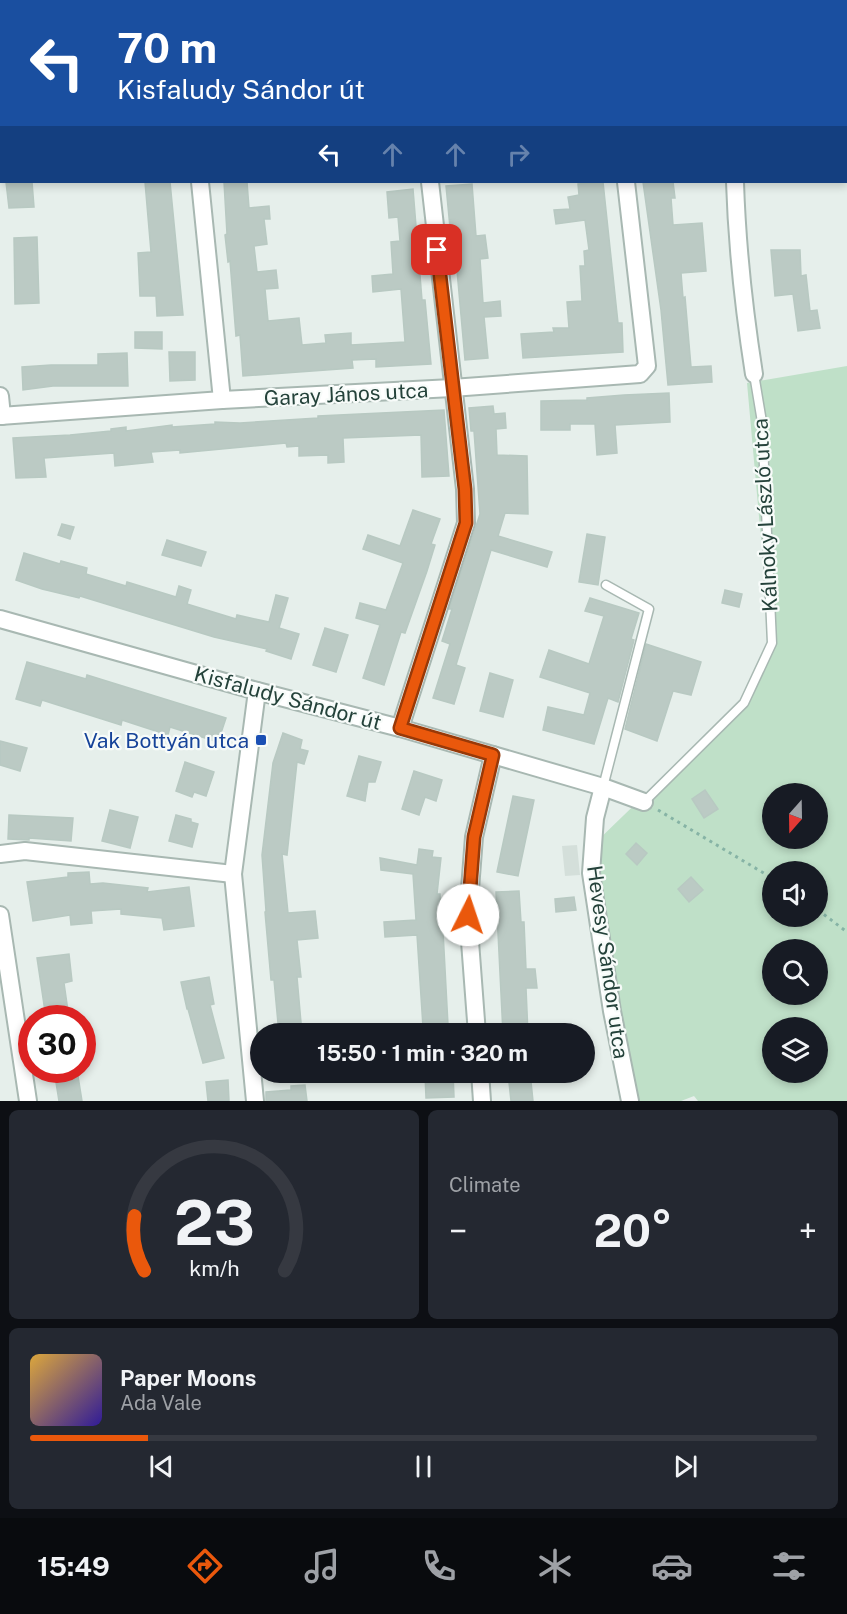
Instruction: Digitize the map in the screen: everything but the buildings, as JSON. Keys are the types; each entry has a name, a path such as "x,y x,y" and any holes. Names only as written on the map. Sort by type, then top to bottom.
{"street":[{"path":"200,183 222,400"},
{"path":"400,728 466,523 465,489 430,183"},
{"name":"Garay János utca","path":"1,416 640,374 646,366 626,183"},
{"name":"Kálnoky László utca","path":"735,183 737,237 754,374"},
{"path":"0,396 1,416"},
{"name":"Kisfaludy Sándor út","path":"0,619 257,691 400,728 603,787 644,802"},
{"path":"255,1101 232,874 257,691"},
{"path":"476,1023 468,915 474,837 493,755"},
{"name":"Hevesy Sándor utca","path":"603,787 595,818 591,873 612,1011 630,1101"},
{"path":"0,855 25,851 232,874"},
{"path":"0,915 28,1101"},
{"path":"481,1083 482,1101"}],"lane":[{"name":"Kálnoky László utca","path":"644,802 744,703 772,643 762,422 754,374"},
{"path":"603,787 649,609 606,585"}],"path":[{"path":"644,802 762,872"},
{"path":"828,918 847,932"}],"shaded area":[{"path":"577,845 580,875 565,876 562,846"}],"green space":[{"path":"847,366 847,1101 698,1101 694,1096 681,1101 635,1101 592,846 750,693 764,672 770,639 747,383"}],"place":[{"name":"Vak Bottyán utca","path":"261,740"}],"route":[{"path":"437,250 465,489 466,523 400,728 493,755 474,837 468,915"}]}
